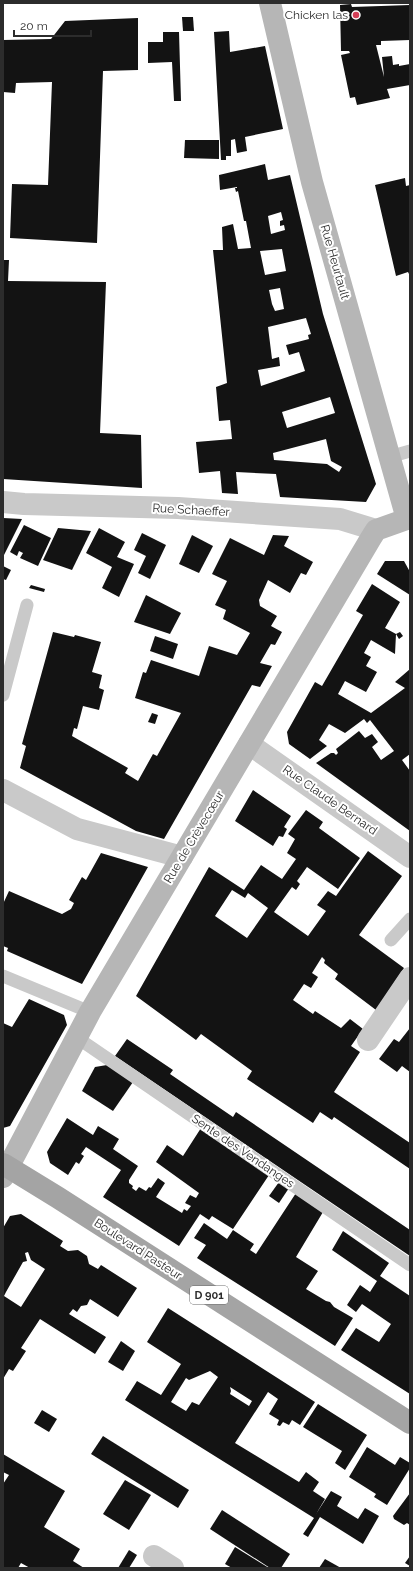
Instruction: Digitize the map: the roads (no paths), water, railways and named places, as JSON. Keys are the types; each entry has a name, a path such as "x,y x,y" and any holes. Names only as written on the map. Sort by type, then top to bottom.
{"main road":[{"name":"Rue Heurtault","path":"270,3 312,182 408,524"},
{"path":"376,530 408,524"},
{"name":"Rue de Crèvecœur","path":"5,1169 20,1146 90,1012 376,530"},
{"name":"Boulevard Pasteur","path":"5,1169 57,1197 410,1423"}],"street":[{"name":"Rue Schaeffer","path":"3,502 24,504 178,508 340,519 376,530"},
{"name":"Rue Claude Bernard","path":"249,744 410,857"},
{"path":"3,790 78,829 182,857"},
{"path":"368,1040 410,978"},
{"path":"154,1556 173,1568"}],"lane":[{"path":"389,457 410,451"},
{"path":"3,695 27,605"},
{"path":"391,940 410,919"},
{"path":"3,976 90,1012"},
{"name":"Sente des Vendanges","path":"76,1037 410,1265"}],"place":[{"name":"Chicken las","path":"356,15"}]}
